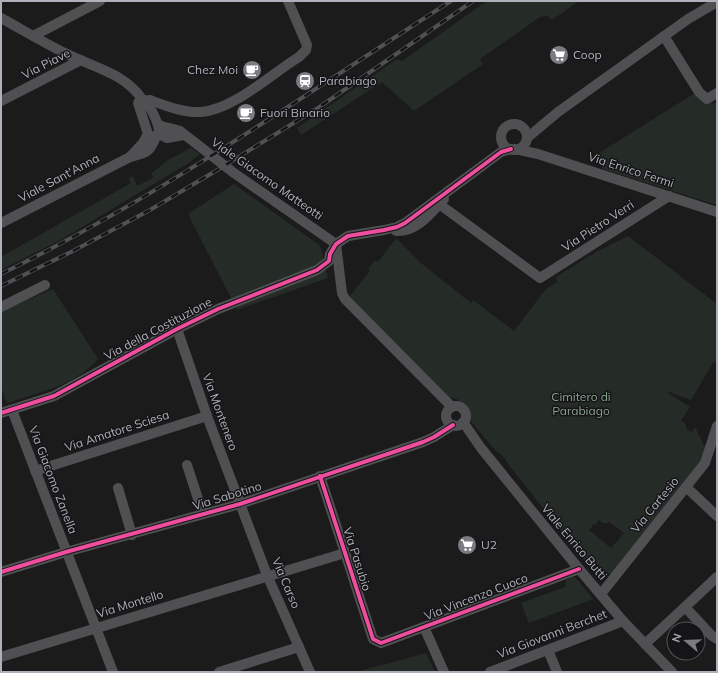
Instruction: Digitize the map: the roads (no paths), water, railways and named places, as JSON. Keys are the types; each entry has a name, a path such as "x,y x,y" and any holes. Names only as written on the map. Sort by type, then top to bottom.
{"street":[{"path":"33,36 100,1"},
{"path":"142,101 150,100 187,111 200,112 211,110 222,106 253,88 303,54 307,45 288,1"},
{"path":"452,407 344,299 336,244 348,236 384,230 399,231 408,229 425,219 438,202 455,186 501,152 523,146 526,139 558,112 688,19 717,2"},
{"path":"3,21 81,60 96,67 105,69 123,80 138,93 155,132"},
{"path":"664,36 699,92 707,99 717,93"},
{"name":"Via Piave","path":"1,101 81,60"},
{"path":"142,101 155,132"},
{"path":"520,126 528,125 558,112"},
{"path":"513,149 504,144 502,132 507,126 515,124 525,130 526,139 530,148 538,154"},
{"name":"Viale Giacomo Matteotti","path":"155,132 171,127 175,129 234,173 336,244"},
{"name":"Viale Sant'Anna","path":"1,223 130,157 149,151 152,147 155,132"},
{"path":"485,164 496,150 502,138"},
{"name":"Via Enrico Fermi","path":"513,149 538,154 717,212"},
{"name":"Via Pietro Verri","path":"438,202 540,278 669,196"},
{"name":"Via della Costituzione","path":"4,411 54,396 176,329 224,306 317,270 328,261 336,244"},
{"path":"1,307 45,285"},
{"name":"Via Montenero","path":"176,329 240,504"},
{"path":"459,406 463,409 466,415 458,424 449,423 446,416 447,412 452,407 459,406"},
{"name":"Via Giacomo Zanella","path":"4,411 35,471 113,672"},
{"name":"Via Amatore Sciesa","path":"35,471 207,416"},
{"name":"Via Sabotino","path":"1,572 66,552 240,504 422,442 458,424"},
{"name":"Viale Enrico Butti","path":"458,424 486,454 578,569 623,621 670,671"},
{"name":"Via Cartesio","path":"601,594 705,463 717,426"},
{"path":"187,465 203,514"},
{"name":"Via Pasubio","path":"320,476 373,639 381,642"},
{"path":"686,487 717,516"},
{"path":"118,488 132,535"},
{"name":"Via Carso","path":"240,504 267,576 310,672"},
{"name":"Via Montello","path":"1,657 345,553"},
{"name":"Via Vincenzo Cuoco","path":"381,642 578,569"},
{"path":"645,644 717,577"},
{"path":"685,607 711,635 717,639"},
{"name":"Via Giovanni Berchet","path":"490,672 623,621"},
{"path":"424,627 444,672"},
{"path":"219,672 300,647"},
{"path":"548,650 557,672"}],"railway":[{"path":"1,274 60,244 174,179 451,1"},
{"path":"1,286 73,251 150,210 219,169 318,108 473,1"}],"place":[{"name":"Coop","path":"559,55"},
{"name":"Chez Moi","path":"252,70"},
{"name":"Parabiago","path":"305,81"},
{"name":"Fuori Binario","path":"246,113"},
{"name":"U2","path":"467,545"}],"park label":[{"name":"Cimitero di Parabiago","path":"581,404"}]}
